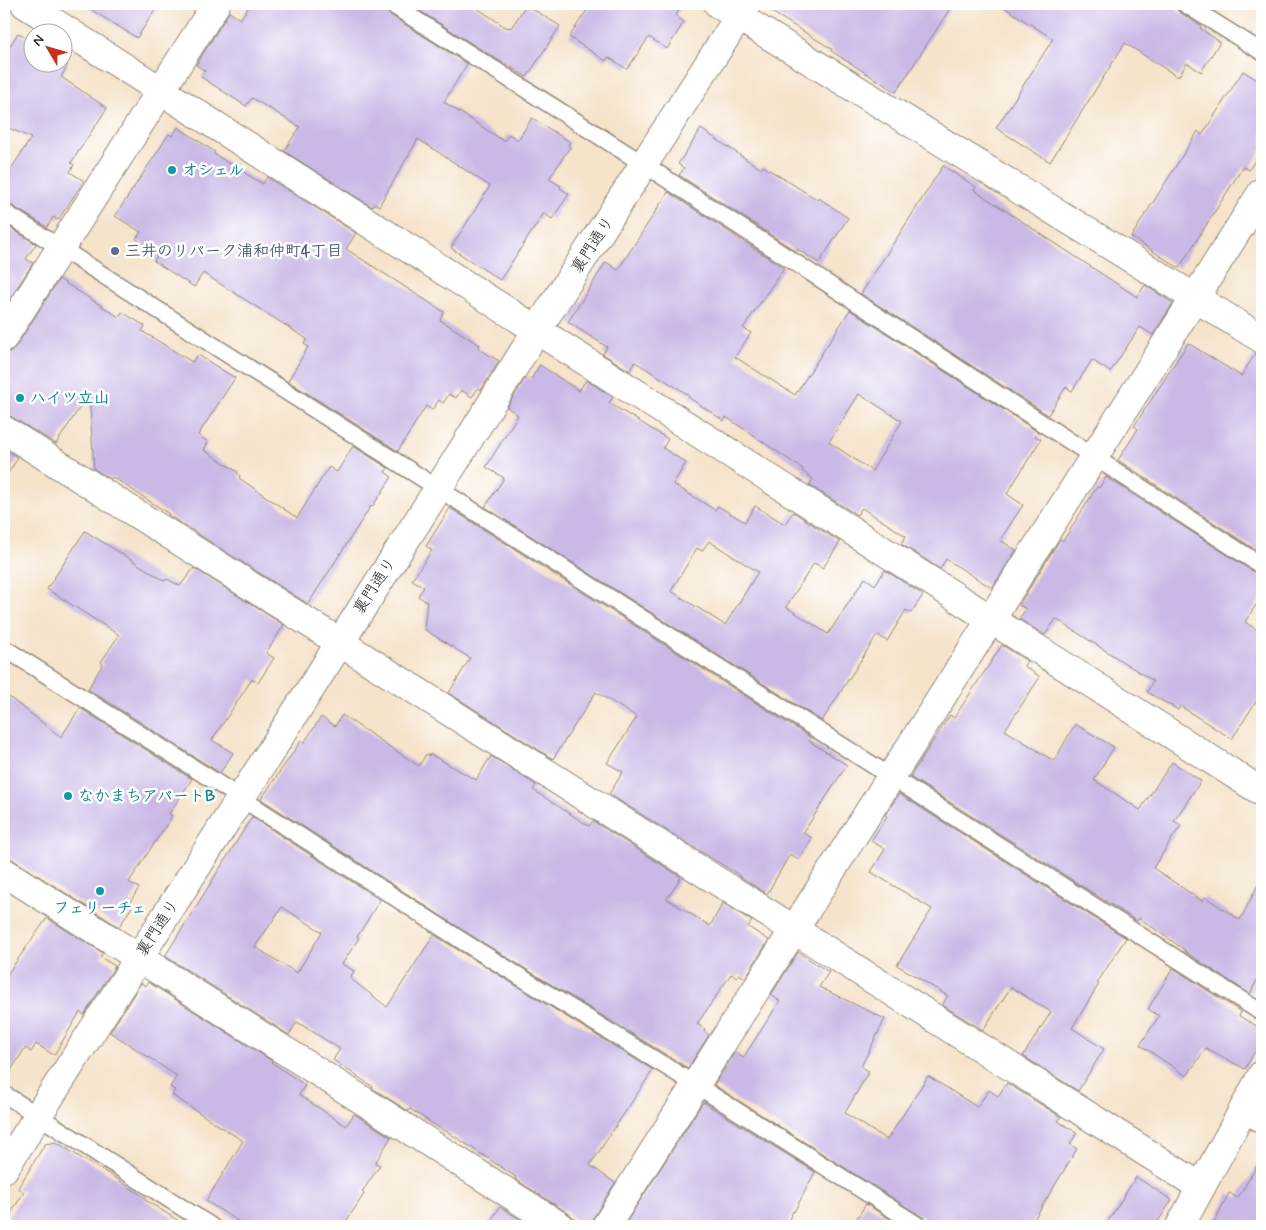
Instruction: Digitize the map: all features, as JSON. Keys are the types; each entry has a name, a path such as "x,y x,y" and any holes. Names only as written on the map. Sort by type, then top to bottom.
{"street":[{"path":"25,4 1262,792"},
{"path":"4,337 216,4"},
{"path":"735,8 1262,339"},
{"name":"裏門通り","path":"4,1169 438,489 537,330 645,165 735,8"},
{"path":"606,1226 1262,192"},
{"path":"4,430 1202,1187"},
{"path":"4,872 560,1226"},
{"path":"1180,1226 1202,1187 1252,1119 1262,1075"}],"lane":[{"path":"391,4 645,165 1262,566"},
{"path":"1185,4 1262,52"},
{"path":"4,212 1262,1013"},
{"path":"4,648 241,798 466,944 696,1085 918,1226"},
{"path":"4,1094 211,1226"}],"building":[{"path":"82,4 159,4 137,38"},
{"path":"251,4 381,4 382,9 386,12 467,64 444,102 504,141 509,134 518,140 532,118 570,142 568,145 570,147 549,179 561,186 560,188 569,194 552,219 544,213 500,280 451,248 490,186 418,139 379,206 375,203 372,207 284,151 300,127 252,98 246,106 201,77 205,71 196,65 229,12 240,19"},
{"path":"409,4 471,4 507,28 511,28 526,5 560,26 527,77"},
{"path":"591,4 683,4 676,15 684,22 667,49 649,37 627,69 608,57 606,61 569,37"},
{"path":"762,4 953,4 896,92 831,51 832,49 762,6"},
{"path":"999,4 1175,4 1179,12 1201,26 1200,28 1220,42 1201,72 1187,63 1178,77 1125,43 1050,162 996,128 1053,39"},
{"path":"18,33 22,36 22,72 64,72 61,77 107,108 71,163 74,165 70,172 84,181 58,220 53,217 47,227 4,202 4,180 31,138 4,126 4,56"},
{"path":"1243,71 1262,83 1262,149 1249,170 1243,167 1179,268 1131,237 1198,131 1202,135"},
{"path":"178,127 215,152 214,154 263,184 267,177 356,233 346,249 444,312 440,320 480,345 478,348 499,361 481,390 478,388 472,397 461,390 456,398 449,394 443,403 439,400 432,410 426,406 398,451 288,381 308,347 304,344 307,339 203,273 194,287 154,261 158,254 136,239 141,232 115,216 169,134 172,136"},
{"path":"701,129 761,169 763,166 818,200 819,198 848,218 819,263 797,249 796,251 679,175 684,168 678,164"},
{"path":"943,166 976,187 974,190 1137,297 1145,285 1173,303 1153,335 1140,327 1110,372 1092,360 1072,391 1066,387 1048,415 861,294"},
{"path":"668,192 784,268 743,328 751,333 735,357 795,395 850,310 1038,432 1035,436 1041,439 1007,494 1023,505 1000,540 1016,550 992,588 946,559 940,569 901,544 906,536 862,508 857,515 809,485 813,479 802,471 803,469 726,417 724,421 688,397 689,395 635,362 630,371 603,354 607,347 568,322 606,262 618,270","holes":["859,394 902,421 872,471 829,442"]},
{"path":"4,224 36,244 26,259 33,263 4,308"},
{"path":"59,279 119,317 122,312 145,326 142,331 192,362 198,355 235,378 198,435 208,442 204,450 238,472 239,478 297,518 329,467 337,472 353,446 388,468 385,472 392,477 371,506 308,604 168,515 113,477 111,479 94,469 89,393 56,444 12,417 4,415 4,353 12,351 17,345"},
{"path":"1188,343 1241,376 1256,353 1262,355 1262,554 1118,460 1138,429 1134,426"},
{"path":"540,365 579,391 586,380 613,397 609,403 668,439 663,448 686,463 673,484 715,510 718,506 745,522 755,506 785,524 793,512 840,542 823,568 814,563 786,607 828,634 865,578 875,585 885,570 923,595 911,613 906,610 887,641 877,635 822,721 485,507 504,478 486,467 518,415 507,407 526,377 531,379","holes":["709,541 758,572 725,625 671,591 697,548 702,551"]},
{"path":"4,448 18,458 4,479"},
{"path":"1106,477 1262,576 1262,596 1245,622 1262,633 1262,692 1232,739 1180,706 1178,710 1147,692 1153,681 1056,619 1045,635 1019,619 1026,609 1019,605 1060,539 1063,541 1097,487 1099,488"},
{"path":"450,508 811,738 809,741 847,765 803,833 812,838 799,860 790,854 767,894 609,794 623,772 607,763 637,717 596,692 553,759 449,693 470,658 424,629 427,602 418,596 424,587 412,580 432,550 426,546"},
{"path":"85,531 165,581 167,579 180,586 194,568 284,625 266,653 274,658 258,683 252,679 212,740 233,753 220,773 88,689 103,664 101,662 119,635 47,589"},
{"path":"1002,645 1027,661 1024,666 1040,677 1005,730 1054,761 1075,724 1114,747 1094,780 1140,810 1172,762 1201,781 1174,821 1181,825 1153,868 1202,901 1205,897 1240,920 1262,877 1262,970 1250,994 1184,951 1139,918 1137,921 910,777 950,715 954,718"},
{"path":"4,693 61,737 80,708 192,779 169,814 172,816 129,882 139,888 130,902 133,905 119,927 4,854"},
{"path":"342,715 419,766 426,754 429,756 430,754 476,780 491,756 536,785 533,790 589,826 593,821 681,877 667,899 710,926 723,903 752,921 748,927 769,940 745,978 739,974 737,977 731,974 697,1024 705,1029 704,1031 709,1035 688,1068 472,936 261,799 301,741 304,743 321,717 335,726"},
{"path":"899,794 1126,938 1097,983 1099,984 1072,1028 1104,1049 1078,1091 1023,1056 1051,1012 1011,987 983,1030 942,1005 948,996 897,965 932,909 871,872 885,849 871,841"},
{"path":"252,817 380,900 342,964 354,971 350,978 387,1007 434,935 653,1070 590,1165 615,1183 593,1218 591,1226 576,1226 574,1218 568,1213 515,1179 516,1177 445,1130 410,1109 408,1111 372,1088 333,1060 340,1049 297,1022 289,1035 165,956","holes":["282,907 322,932 297,973 255,947"]},
{"path":"47,918 103,953 100,957 115,966 84,1015 80,1012 54,1055 36,1044 31,1052 25,1048 4,1081 4,979"},
{"path":"798,952 829,972 819,987 885,1019 861,1067 869,1071 845,1113 887,1140 928,1076 977,1107 989,1090 998,1096 1007,1083 1061,1117 1058,1121 1077,1133 1070,1144 1077,1149 1030,1226 929,1226 928,1221 924,1218 714,1085 735,1052 743,1058 780,1001 771,995"},
{"path":"1173,968 1241,1012 1239,1016 1262,1029 1262,1039 1245,1069 1206,1048 1187,1076 1140,1045 1159,1016 1148,1009"},
{"path":"148,982 272,1061 305,1085 299,1095 346,1126 354,1114 391,1137 375,1163 380,1165 343,1226 246,1226 206,1201 243,1141 172,1095 175,1090 170,1087 177,1076 110,1032 141,983 146,986"},
{"path":"703,1102 815,1172 786,1226 624,1226"},
{"path":"56,1142 109,1174 146,1198 145,1200 187,1226 4,1226 24,1192 18,1188 45,1144"},
{"path":"1262,1157 1262,1226 1212,1226 1229,1193 1238,1198"},
{"path":"1136,1177 1172,1200 1155,1226 1105,1226"},
{"path":"866,1204 901,1226 852,1226"},
{"path":"500,1207 531,1226 487,1226"}],"place":[{"name":"オシェル","path":"172,170"},
{"name":"三井のリパーク浦和仲町4丁目","path":"115,251"},
{"name":"ハイツ立山","path":"20,398"},
{"name":"なかまちアパートB","path":"68,796"},
{"name":"フェリーチェ","path":"100,891"}]}
